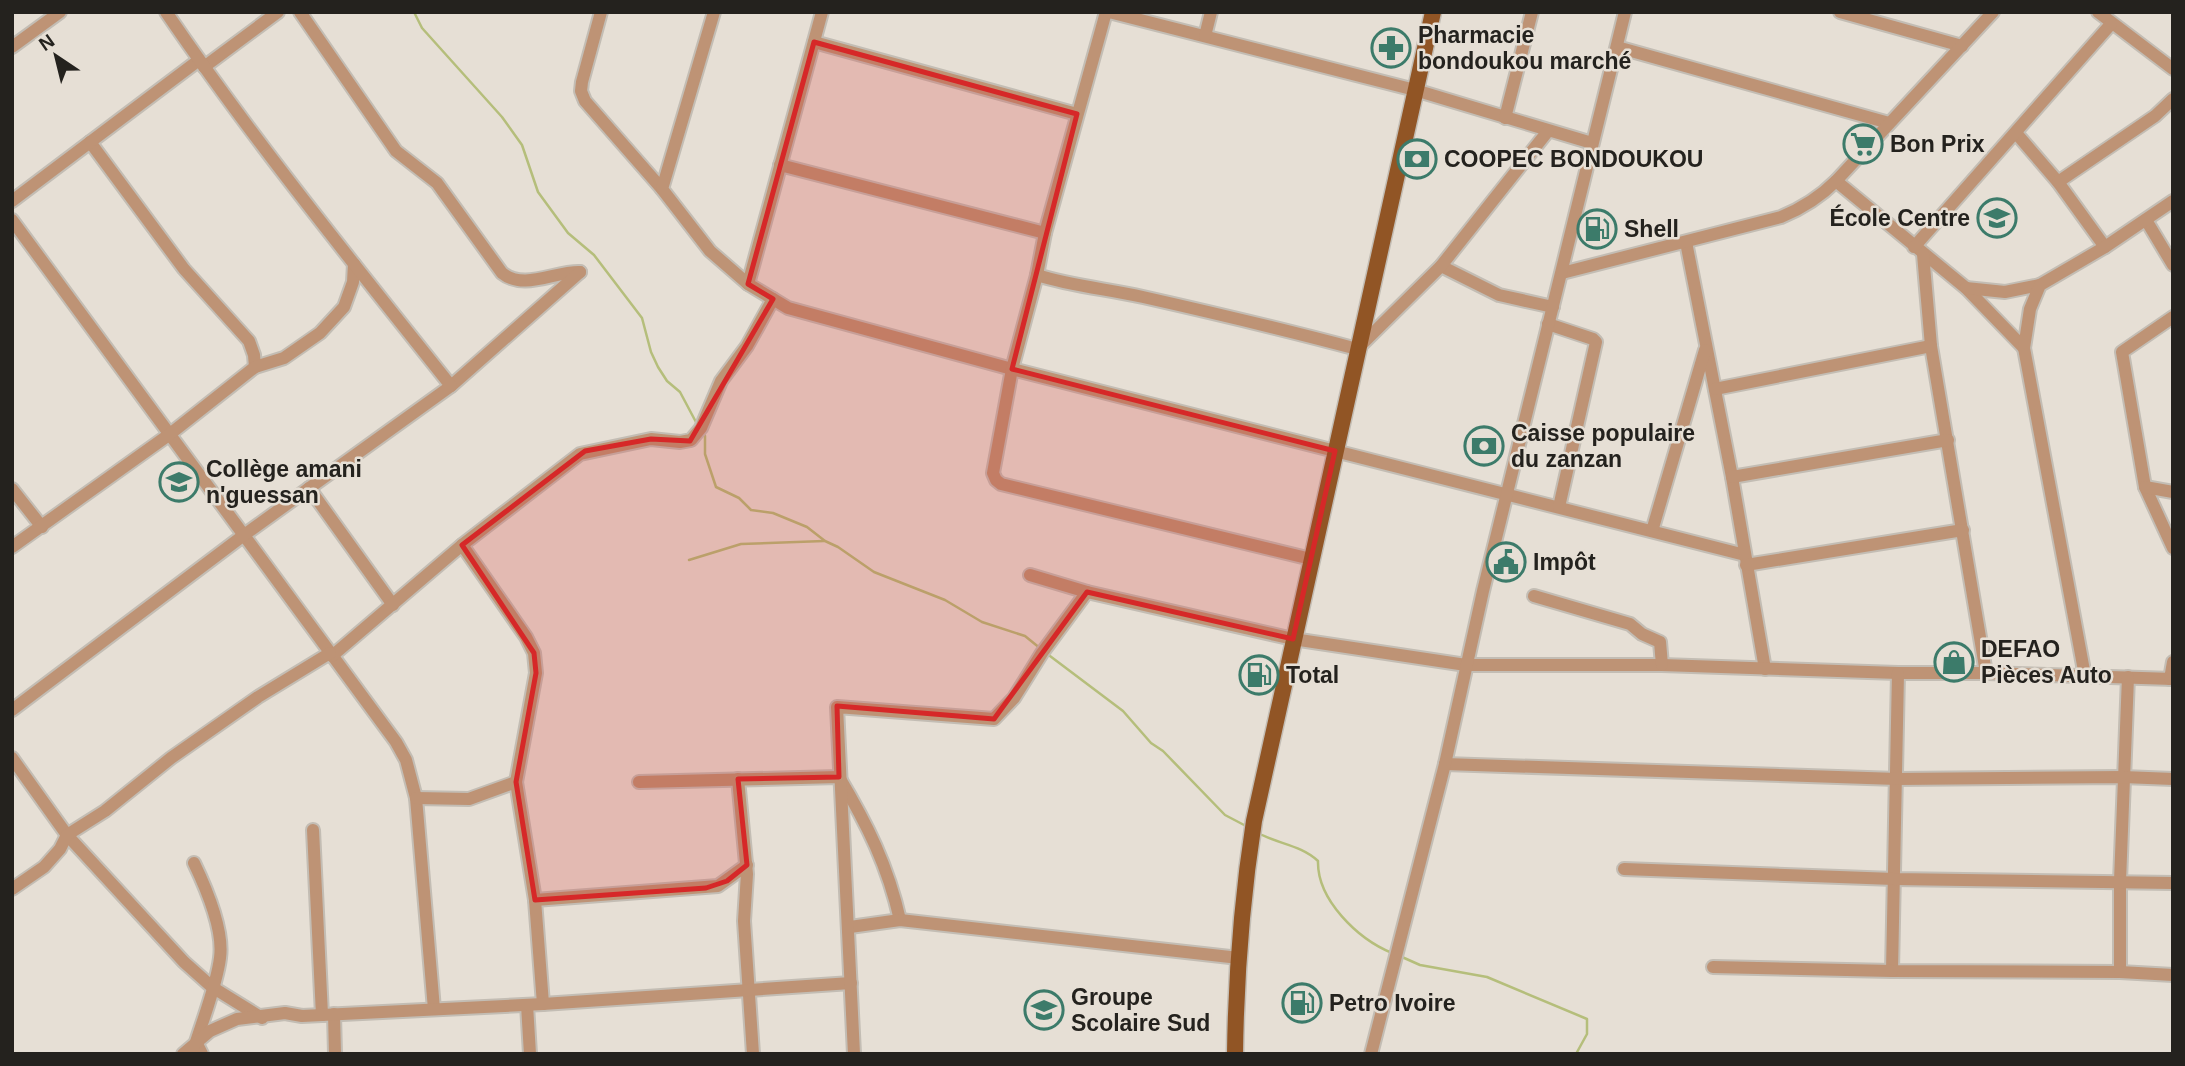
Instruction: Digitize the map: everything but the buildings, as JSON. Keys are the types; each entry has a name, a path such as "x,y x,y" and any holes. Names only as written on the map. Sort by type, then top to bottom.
{"main road":[{"path":"1235,1054 1239,958 1246,873 1254,821 1433,12"}],"street":[{"path":"12,47 60,12"},
{"path":"166,12 202,64 354,264 451,386"},
{"path":"12,201 90,142 278,12"},
{"path":"12,710 244,535 451,386 580,272 520,282 502,273 437,183 396,151 300,12"},
{"path":"601,12 582,82 581,91 585,102 662,189 710,251 748,284 788,308 1012,369 1508,497 1651,531 1745,560 1963,530"},
{"path":"662,189 714,12"},
{"path":"748,284 822,12"},
{"path":"1311,559 1001,484 993,473 1012,369 1037,275 1045,233 1107,12 1415,90 1592,143"},
{"path":"1205,36 1211,12"},
{"path":"1505,118 1532,12"},
{"path":"1371,1054 1445,764 1466,664 1625,12"},
{"path":"1840,12 1962,46"},
{"path":"1562,272 1781,217 1802,208 1821,196 1836,181 1993,12"},
{"path":"2098,12 2173,69"},
{"path":"1986,673 1931,346 1919,251 2016,133 2111,24"},
{"path":"814,42 1077,114"},
{"path":"1617,47 1889,123"},
{"path":"2058,182 2155,116 2173,99"},
{"path":"1037,275 1066,284 1135,295 1246,320 1357,349 1441,266 1548,131"},
{"path":"2016,133 2058,182 2105,247"},
{"path":"90,142 184,269 248,341 254,355 255,367"},
{"path":"780,165 1045,233"},
{"path":"1836,181 1966,288 2024,348"},
{"path":"1966,288 2005,292 2040,285 2105,247 2173,201"},
{"path":"12,220 407,760 416,798 434,1009"},
{"path":"2146,220 2173,265"},
{"path":"1686,242 1766,669"},
{"path":"12,547 170,434 255,367 284,358 320,333 336,318 350,294 354,264"},
{"path":"1441,266 1499,295 1553,307"},
{"path":"2040,285 2030,309 2024,348 2085,676"},
{"path":"12,889 44,867 60,849 67,835 105,811 172,758 258,697 331,654 462,545 585,451 651,439 680,442 691,440 701,428 721,381 747,346 773,299"},
{"path":"2173,317 2122,352 2145,488 2173,548"},
{"path":"1548,324 1596,342 1559,507"},
{"path":"1651,531 1707,346"},
{"path":"1715,388 1931,346"},
{"path":"1732,477 1948,440"},
{"path":"309,488 393,605"},
{"path":"2145,488 2173,492"},
{"path":"12,489 42,527"},
{"path":"462,545 526,637 534,653 536,673 516,782 535,900 543,1004"},
{"path":"1030,575 1087,592 1293,639 1466,664 1662,665 2171,679 2173,662"},
{"path":"854,1054 837,707 995,719 1014,698 1042,653 1087,592"},
{"path":"1534,596 1630,624 1642,634 1660,642 1662,665"},
{"path":"1892,971 1898,673"},
{"path":"2120,972 2120,881 2128,677"},
{"path":"12,758 67,835 184,962 212,987 262,1018"},
{"path":"1445,764 1897,779 2173,779"},
{"path":"639,782 839,777"},
{"path":"839,777 882,858 900,920"},
{"path":"738,779 747,864 744,921 753,1054"},
{"path":"416,798 469,799 516,782"},
{"path":"313,830 328,1014 335,1054"},
{"path":"194,863 206,887 219,933 220,957 199,1048"},
{"path":"535,900 718,886 747,864"},
{"path":"1624,869 1894,879 2173,883"},
{"path":"849,927 900,920 1239,958"},
{"path":"1713,967 2173,975"},
{"path":"183,1054 199,1048 223,1024 237,1019 262,1018 285,1013 302,1016 527,1005 851,983"},
{"path":"527,1005 530,1054"}],"highlighted area":[{"path":"814,42 1077,114 1012,369 1335,451 1293,639 1087,592 994,719 837,706 839,777 738,779 747,865 727,881 706,888 535,900 516,782 536,673 534,653 462,545 585,451 651,439 690,441 773,299 748,284"}],"waterway":[{"path":"414,12 422,28 502,117 522,145 538,192 568,233 594,255 642,318 658,367 667,381 680,392 697,424"},
{"path":"703,433 705,454 716,487 739,498 751,510 773,513 807,527 874,572 945,600 982,622 1025,636 1041,649"},
{"path":"689,560 741,544 824,541"},
{"path":"1046,653 1123,711 1151,743 1163,751 1225,815 1246,826"},
{"path":"1258,833 1304,851 1318,861 1319,876 1332,904 1353,928 1392,953"},
{"path":"1402,957 1420,965 1487,977 1587,1019 1587,1034 1576,1054"}],"place":[{"name":"Pharmacie bondoukou marché","path":"1391,48"},
{"name":"Bon Prix","path":"1863,144"},
{"name":"COOPEC BONDOUKOU","path":"1417,159"},
{"name":"École Centre","path":"1997,218"},
{"name":"Shell","path":"1597,229"},
{"name":"Caisse populaire du zanzan","path":"1484,446"},
{"name":"Collège amani n'guessan","path":"179,482"},
{"name":"Impôt","path":"1506,562"},
{"name":"DEFAO Pièces Auto","path":"1954,662"},
{"name":"Total","path":"1259,675"},
{"name":"Petro Ivoire","path":"1302,1003"},
{"name":"Groupe Scolaire Sud","path":"1044,1010"}]}
